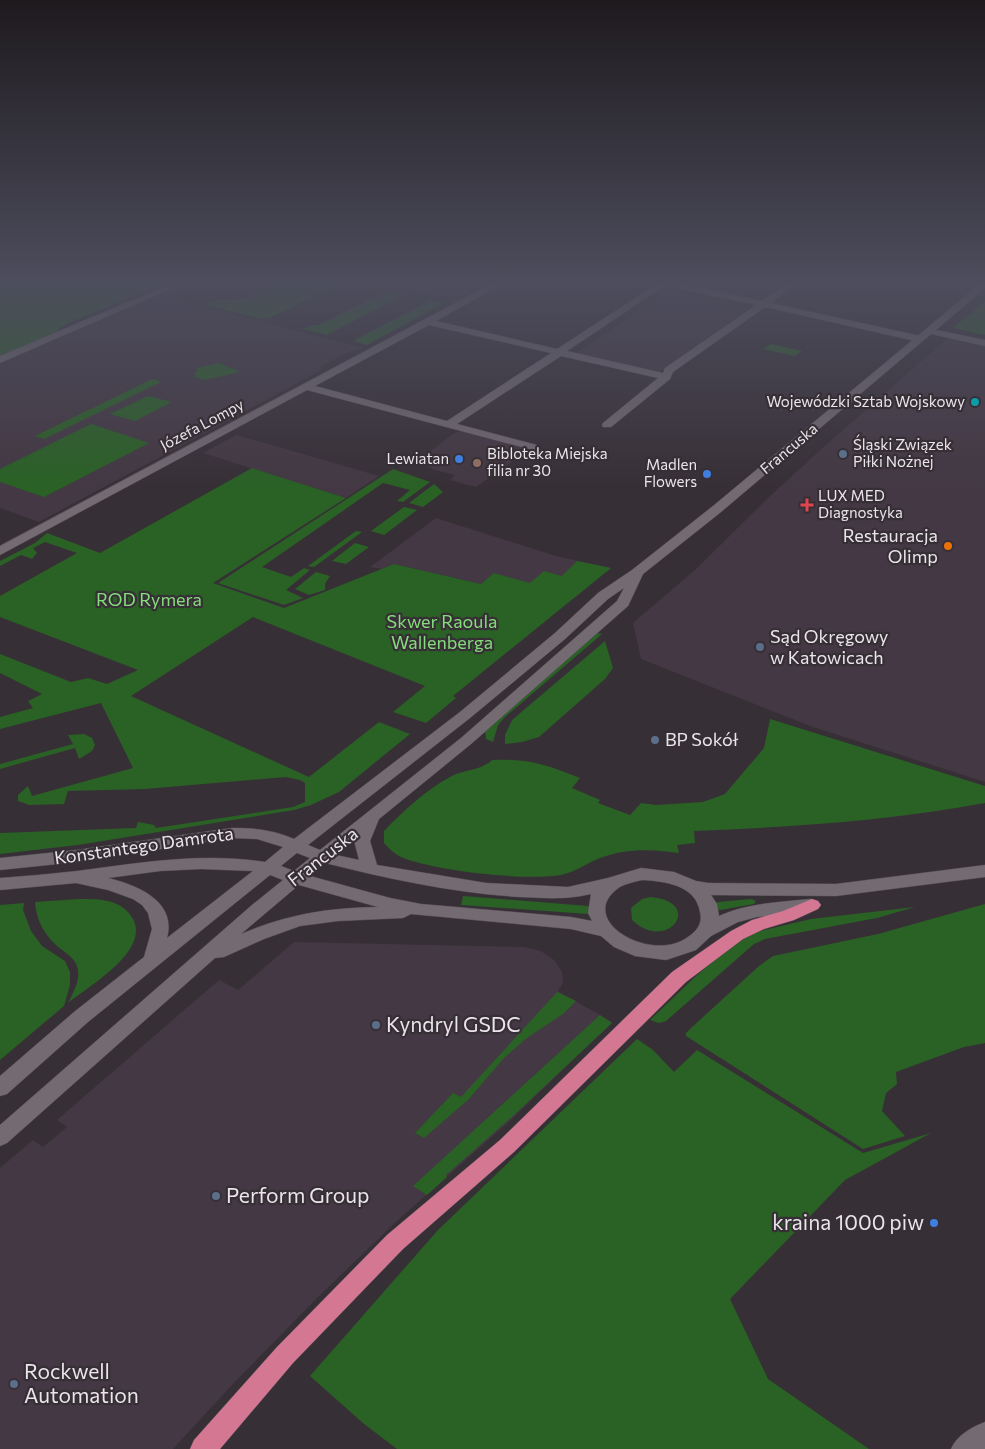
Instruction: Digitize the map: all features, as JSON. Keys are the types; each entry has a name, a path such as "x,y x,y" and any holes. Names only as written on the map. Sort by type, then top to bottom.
{"highway":[{"path":"203,1449 285,1355 395,1242 507,1146 679,977 737,934 758,924 788,916 812,905"}],"street":[{"path":"0,360 20,352"},
{"name":"Józefa Lompy","path":"0,551 19,543 372,352"},
{"path":"448,425 558,352 666,377"},
{"path":"607,425 666,377 669,370 695,352"},
{"name":"Francuska","path":"0,1088 81,1017 295,846 465,715 560,636 603,596 637,573 717,509 905,352"},
{"path":"306,387 533,447"},
{"name":"Francuska","path":"0,1137 296,878 374,818 466,741 623,603 637,573"},
{"path":"370,868 362,841 374,818"},
{"name":"Konstantego Damrota","path":"0,864 77,856 232,833 257,834 277,838 322,857 460,885 568,893 610,884"},
{"name":"Konstantego Damrota","path":"5,886 160,865 201,863 244,864 269,868 296,878 390,904 421,910 571,923 603,930"},
{"path":"836,890 812,905 749,911 724,919 685,948 670,952 654,952 626,946 614,940 603,930 596,917 596,905 600,894 610,884 629,876 657,874 672,877 691,886 708,889 836,890 985,871"},
{"path":"76,877 112,885 139,895 148,901 156,912 161,929 152,961"},
{"path":"691,886 707,903 710,912 706,931"},
{"path":"205,958 273,928 299,920 322,916 421,910"},
{"path":"964,1449 985,1434"}],"shaded area":[{"path":"24,352 350,352 322,366 320,371 39,522 0,508 0,362"},
{"path":"578,352 688,352 660,372 576,353"},
{"path":"932,352 985,352 985,782 810,726 641,659 633,623 696,569 771,495"},
{"path":"462,430 532,448 476,487 450,480 455,475 435,470 422,464 421,460 424,456 453,434"},
{"path":"236,435 379,476 346,498 203,453"},
{"path":"436,518 556,556 611,568 576,597 494,573 481,584 394,564 382,569 370,567"},
{"path":"294,942 524,947 541,951 554,960 562,972 563,983 558,991 612,1022 513,1118 398,1220 318,1297 231,1386 173,1449 0,1449 0,1168 33,1140 43,1147 67,1127 57,1120 219,980 238,990"}],"green space":[{"path":"0,352 10,352 0,356"},
{"path":"775,352 801,352 795,356"},
{"path":"219,363 238,371 204,380 192,376 197,375 194,373 198,371 196,368"},
{"path":"152,379 161,382 44,439 35,436"},
{"path":"148,396 172,402 135,421 110,414"},
{"path":"91,424 149,443 44,497 0,482 0,469"},
{"path":"252,468 346,498 213,583 284,608 394,564 481,584 494,573 530,583 544,571 562,576 577,561 611,568 453,696 456,698 426,723 393,712 425,686 253,617 131,696 309,777 379,722 410,734 339,792 311,805 294,810 78,845 0,854 0,833 136,828 138,822 154,825 156,828 293,807 305,802 305,783 286,777 145,789 68,791 64,804 29,805 18,801 18,795 28,786 32,796 133,768 101,703 0,729 0,717 33,708 28,701 42,694 0,673 0,654 71,682 88,678 107,684 138,670 0,617 0,596 77,553 45,542 33,548 37,553 32,559 21,555 0,566 0,561 35,543 47,533 100,553"},
{"path":"393,469 430,482 403,502 397,501 410,490 383,483 262,567 291,577 304,568 310,570 286,590 303,598 284,605 218,583"},
{"path":"434,484 443,492 423,507 409,503"},
{"path":"404,507 417,510 384,535 371,531"},
{"path":"356,531 362,532 314,567 308,566"},
{"path":"355,543 369,547 346,564 332,561"},
{"path":"316,572 330,576 325,584 325,590 309,595 295,589"},
{"path":"597,633 602,634 505,717 498,725 493,742 486,739 485,731"},
{"path":"605,641 613,668 605,679 539,737 505,744 505,735 512,720"},
{"path":"770,719 985,786 985,803 877,819 694,831 695,843 677,845 679,853 649,850 620,852 600,858 566,874 546,877 483,874 439,867 403,858 384,843 384,831 423,795 450,777 488,764 492,760 527,761 558,769 580,778 572,788 600,800 598,803 630,815 641,803 656,805 703,802 725,794 764,748"},
{"path":"84,734 92,738 95,745 92,751 79,759 75,748 0,769 0,764 73,744 68,735"},
{"path":"463,896 588,906 591,908 591,912 588,914 461,905"},
{"path":"650,897 667,901 676,907 678,915 675,923 668,929 657,931 645,929 632,920 631,908 642,899"},
{"path":"79,899 102,900 123,907 133,919 136,931 133,943 115,967 68,1003 77,983 77,965 72,958 51,940 44,930 37,914 35,902"},
{"path":"751,899 756,901 754,904 720,910 716,909 715,904 718,902"},
{"path":"24,903 23,910 31,931 42,946 65,961 70,972 70,985 64,1006 0,1060 0,905"},
{"path":"985,904 985,1043 964,1047 896,1072 897,1084 886,1093 882,1111 905,1136 863,1149 686,1036 686,1033 691,1028 759,966 773,956 878,934"},
{"path":"915,907 877,918 765,939 754,944 666,1021 659,1023 650,1020 696,976 740,939 751,933 811,919"},
{"path":"557,992 576,1001 563,1014 527,1038 504,1058 468,1100 424,1138 415,1133 453,1093 461,1097"},
{"path":"600,1015 612,1023 514,1115 446,1175 447,1177 427,1195 413,1186"},
{"path":"637,1039 653,1050 674,1072 697,1050 863,1153 931,1133 845,1180 730,1299 768,1379 869,1449 397,1449 364,1424 310,1376 438,1230"}],"place":[{"name":"Wojewódzki Sztab Wojskowy","path":"975,402"},
{"name":"Śląski Związek Piłki Nożnej","path":"843,454"},
{"name":"Lewiatan","path":"459,459"},
{"name":"Bibloteka Miejska filia nr 30","path":"477,463"},
{"name":"Madlen Flowers","path":"707,474"},
{"name":"LUX MED Diagnostyka","path":"807,505"},
{"name":"Restauracja Olimp","path":"948,546"},
{"name":"Sąd Okręgowy w Katowicach","path":"760,647"},
{"name":"BP Sokół","path":"655,740"},
{"name":"Kyndryl GSDC","path":"376,1025"},
{"name":"Perform Group","path":"216,1196"},
{"name":"kraina 1000 piw","path":"934,1223"},
{"name":"Rockwell Automation","path":"14,1384"}],"park label":[{"name":"ROD Rymera","path":"149,600"},
{"name":"Skwer Raoula Wallenberga","path":"442,632"}]}
